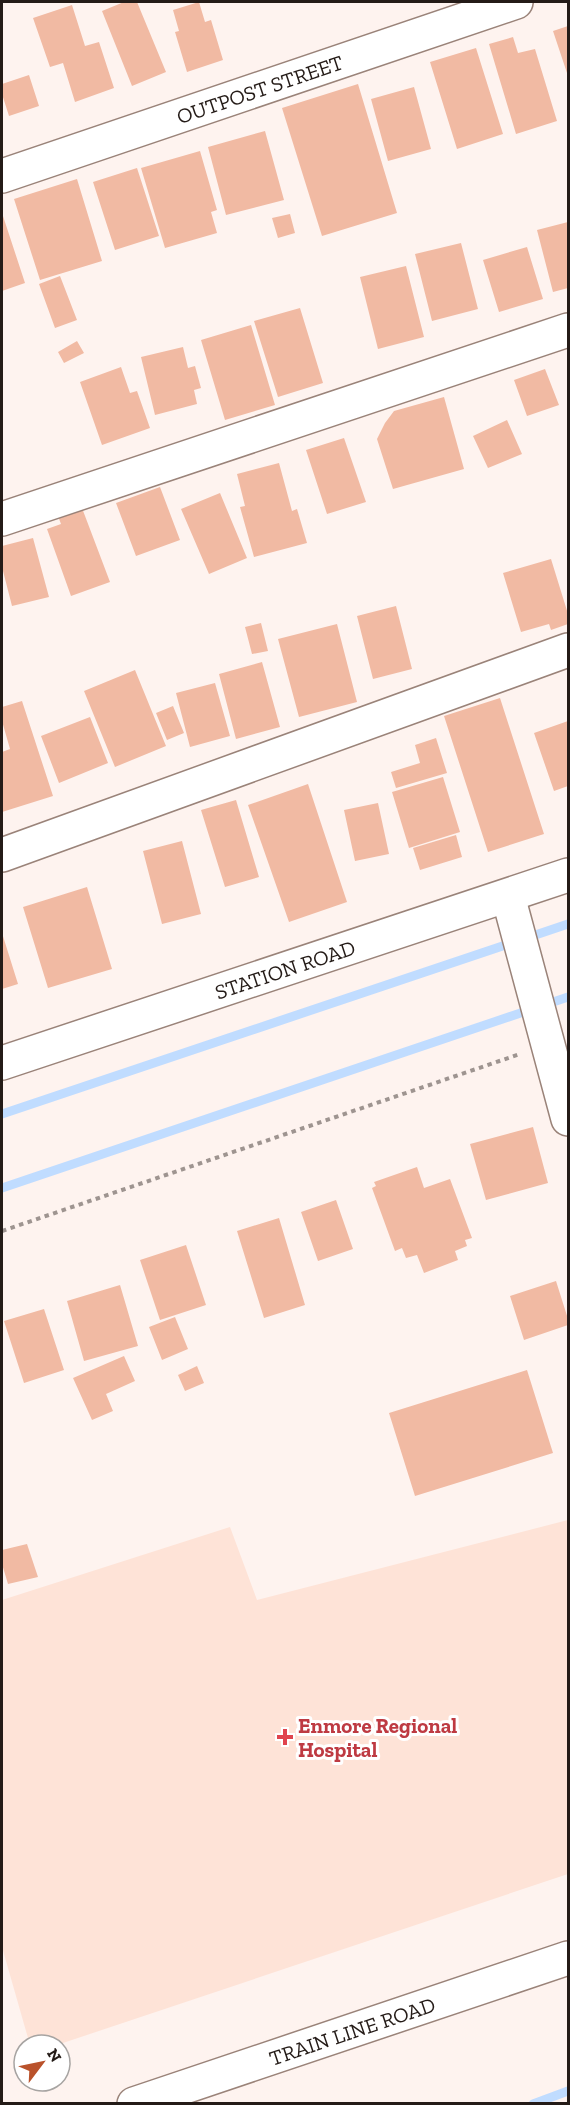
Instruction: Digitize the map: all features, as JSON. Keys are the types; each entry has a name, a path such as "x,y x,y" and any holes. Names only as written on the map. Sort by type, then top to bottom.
{"street":[{"name":"OUTPOST STREET","path":"2,176 516,2"},
{"path":"2,519 568,330"},
{"path":"2,855 568,650"},
{"name":"STATION ROAD","path":"2,1064 568,875"},
{"path":"508,896 568,1119"},
{"name":"TRAIN LINE ROAD","path":"134,2103 568,1958"}],"path":[{"path":"2,1231 548,1045"}],"shaded area":[{"name":"Enmore Regional Hospital","path":"568,1520 568,1874 72,2040 72,2033 27,2033 2,1947 2,1600 230,1527 257,1600"}],"building":[{"path":"124,2 137,2 166,72 132,86 102,11"},
{"path":"199,2 205,22 211,20 223,60 187,72 175,32 179,31 173,10"},
{"path":"72,5 85,46 99,42 114,88 75,102 63,63 50,67 33,18"},
{"path":"568,26 568,76 553,31"},
{"path":"513,37 518,53 535,49 557,121 516,134 489,44"},
{"path":"476,48 503,134 457,149 430,62"},
{"path":"29,75 39,106 9,116 2,94 2,84"},
{"path":"358,84 397,213 322,236 282,108"},
{"path":"414,87 431,149 388,161 371,99"},
{"path":"265,131 284,200 226,215 208,147"},
{"path":"200,151 217,210 211,212 217,233 165,248 141,168"},
{"path":"137,168 159,236 115,250 93,182"},
{"path":"77,179 102,261 40,280 14,199"},
{"path":"2,213 25,283 2,291"},
{"path":"290,214 295,233 278,238 272,218"},
{"path":"568,222 568,288 553,292 537,230"},
{"path":"461,243 478,309 432,321 415,254"},
{"path":"527,247 543,299 499,312 483,260"},
{"path":"406,266 424,337 378,349 360,277"},
{"path":"60,276 77,320 55,328 39,284"},
{"path":"300,308 323,383 278,397 254,321"},
{"path":"251,325 275,405 225,420 201,340"},
{"path":"77,341 84,353 64,363 58,352"},
{"path":"183,347 188,368 195,366 201,388 194,390 197,404 155,415 141,357"},
{"path":"121,367 130,393 137,391 150,428 102,445 80,382"},
{"path":"545,369 559,405 527,416 514,380"},
{"path":"444,397 464,469 393,489 377,439 385,423 394,411"},
{"path":"507,420 522,454 488,468 473,436"},
{"path":"344,438 366,502 327,514 306,450"},
{"path":"279,463 292,511 297,509 307,543 254,557 240,507 245,506 237,474"},
{"path":"160,487 180,540 136,556 116,503"},
{"path":"220,493 247,558 209,574 181,509"},
{"path":"82,508 110,582 71,596 47,529 61,524 58,516"},
{"path":"33,538 49,597 12,606 2,567 2,546"},
{"path":"551,559 568,614 568,624 551,630 549,624 521,632 503,573"},
{"path":"396,606 412,669 373,679 357,616"},
{"path":"261,623 268,651 252,654 245,627"},
{"path":"337,624 357,702 299,717 278,639"},
{"path":"262,662 280,727 236,739 219,674"},
{"path":"135,670 166,746 115,767 84,691"},
{"path":"215,683 230,736 190,747 176,693"},
{"path":"500,698 544,834 488,852 444,716"},
{"path":"22,701 53,796 2,812 2,752 10,749 2,721 2,707"},
{"path":"173,706 184,733 167,740 156,713"},
{"path":"90,717 108,763 59,783 41,736"},
{"path":"568,721 568,786 554,791 534,733"},
{"path":"436,738 447,773 396,788 391,772 420,763 415,745"},
{"path":"443,777 460,832 409,848 392,792"},
{"path":"308,784 347,902 289,922 248,805"},
{"path":"236,800 259,877 225,887 201,810"},
{"path":"378,803 389,854 355,861 344,810"},
{"path":"456,835 462,857 420,870 413,848"},
{"path":"182,841 201,914 162,924 143,851"},
{"path":"87,887 112,969 48,988 23,907"},
{"path":"2,933 18,984 2,989"},
{"path":"533,1127 548,1183 486,1200 470,1144"},
{"path":"417,1167 424,1188 450,1179 472,1238 465,1240 467,1246 455,1251 458,1260 424,1273 417,1255 406,1258 402,1248 395,1251 372,1188 376,1186 374,1182"},
{"path":"336,1200 353,1249 318,1261 301,1212"},
{"path":"279,1218 305,1305 264,1318 237,1231"},
{"path":"186,1245 206,1305 160,1320 140,1260"},
{"path":"556,1281 568,1325 524,1340 510,1296"},
{"path":"120,1285 138,1346 84,1361 67,1301"},
{"path":"44,1309 64,1370 24,1383 4,1321"},
{"path":"175,1317 188,1349 162,1360 149,1327"},
{"path":"124,1356 135,1381 106,1394 113,1411 92,1420 73,1378"},
{"path":"197,1366 204,1383 185,1391 178,1375"},
{"path":"527,1370 553,1453 415,1496 389,1413"},
{"path":"27,1544 38,1577 8,1584 2,1564 2,1550"}],"waterway":[{"path":"2,1114 568,924"},
{"path":"2,1188 568,997"},
{"path":"533,2104 568,2091"}],"place":[{"name":"Enmore Regional Hospital","path":"285,1737"}]}
